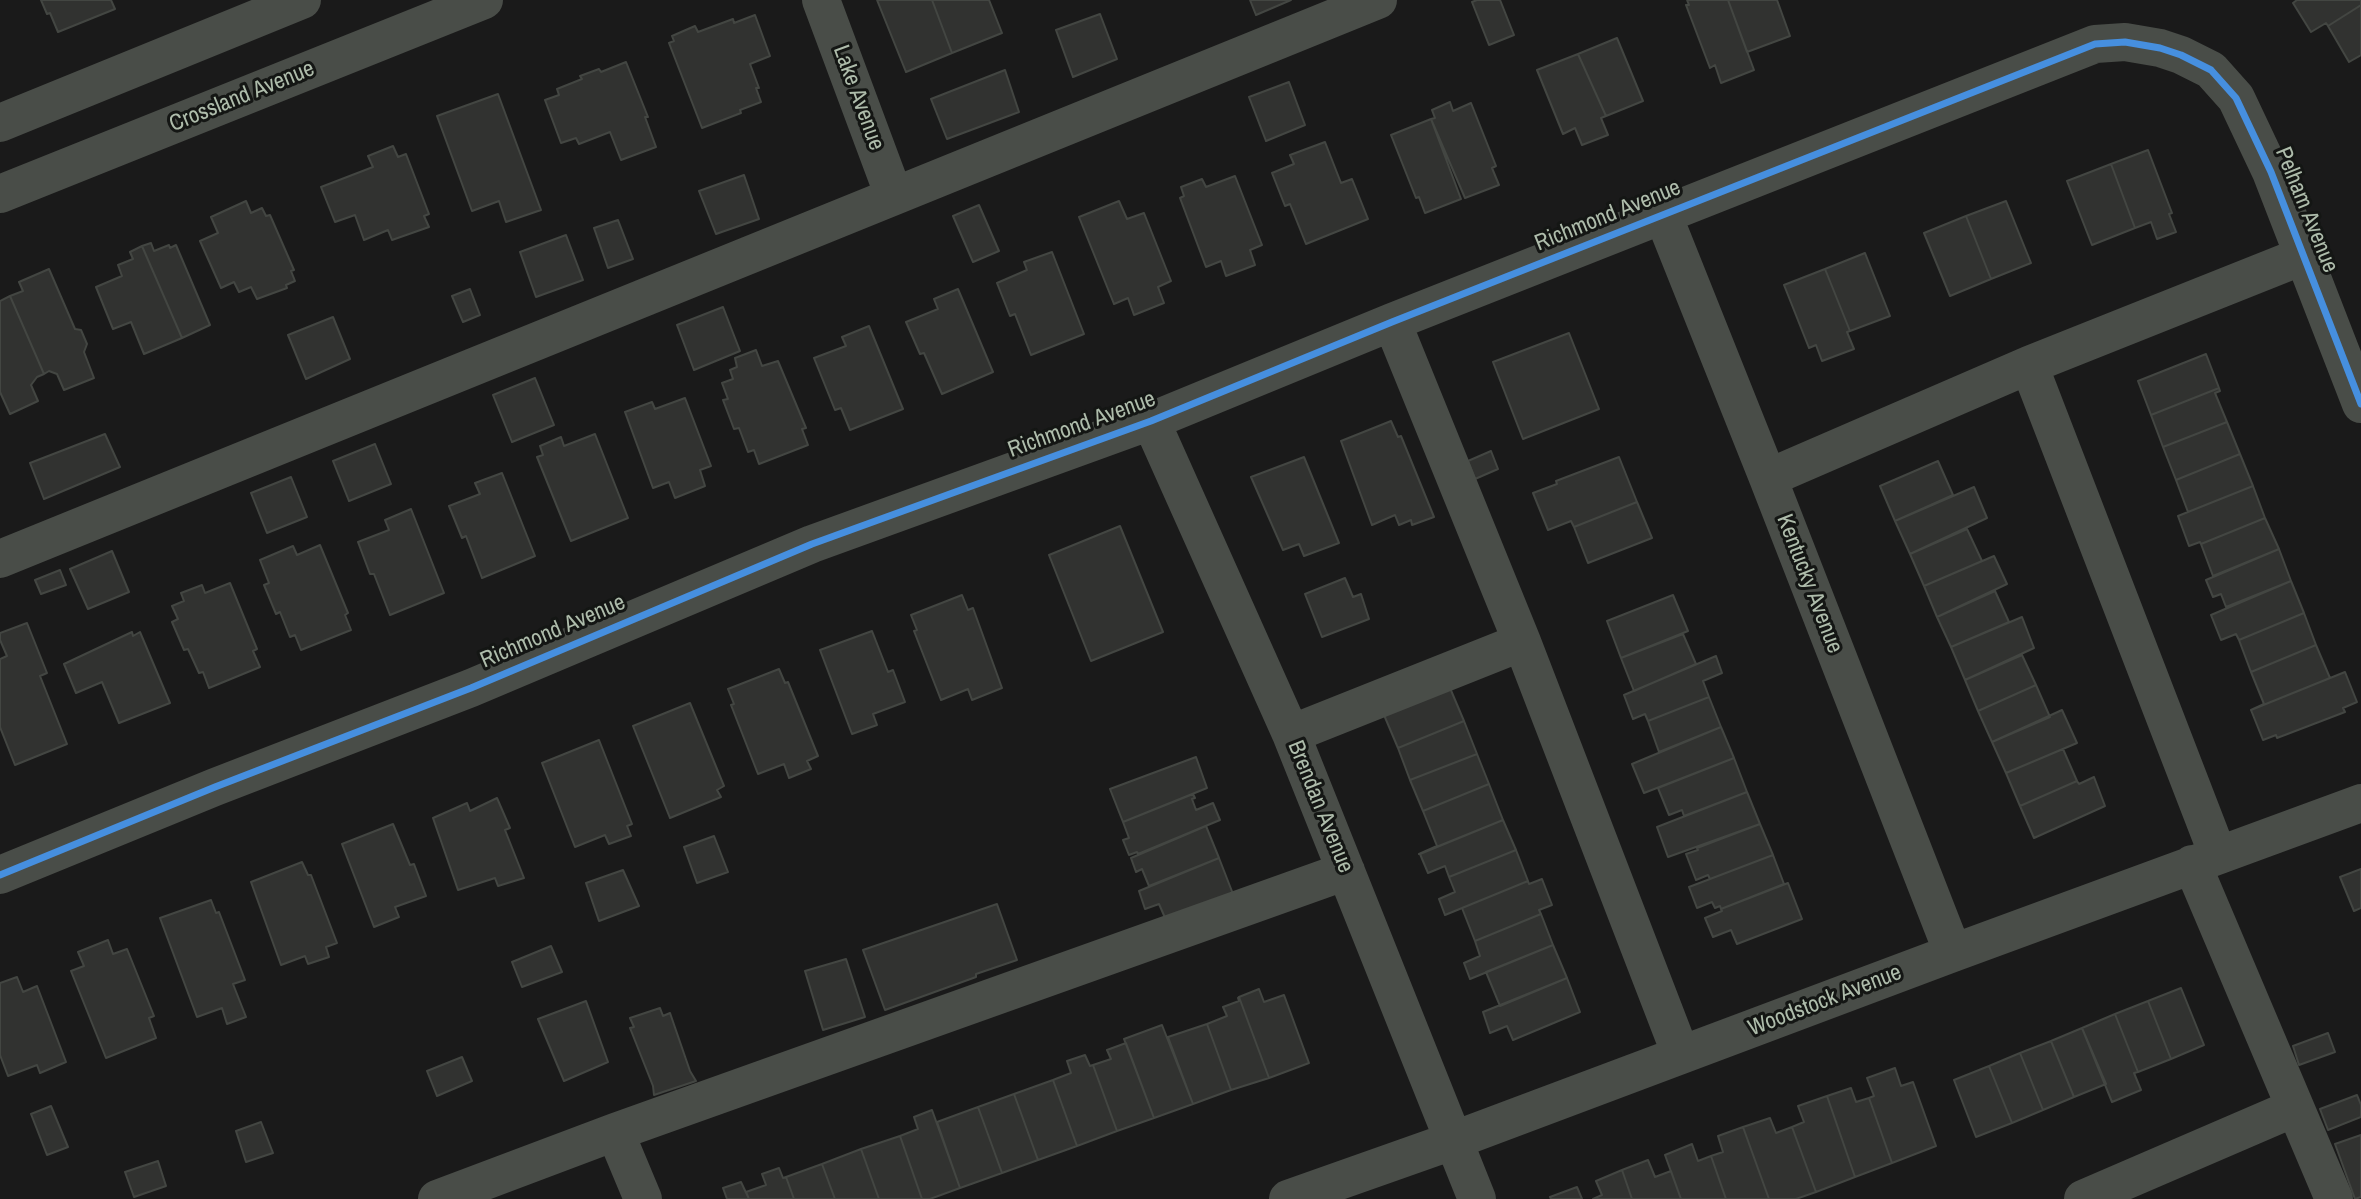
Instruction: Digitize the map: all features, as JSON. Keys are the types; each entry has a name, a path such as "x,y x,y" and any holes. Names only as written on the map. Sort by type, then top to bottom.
{"street":[{"path":"0,123 302,0"},
{"name":"Crossland Avenue","path":"0,194 484,0"},
{"name":"Lake Avenue","path":"821,0 894,197"},
{"path":"0,559 1378,0"},
{"name":"Richmond Avenue","path":"0,875 215,787 471,688 812,544 1151,421 1391,322 2095,44 2124,42 2160,48 2181,55"},
{"name":"Pelham Avenue","path":"2181,55 2211,71 2236,98 2271,172 2305,255 2361,404"},
{"name":"Kentucky Avenue","path":"1663,215 1953,953"},
{"path":"1768,478 2029,365 2305,255"},
{"path":"1391,322 1522,642 1681,1055"},
{"path":"2029,365 2294,1108 2334,1199"},
{"name":"Brendan Avenue","path":"1151,421 1291,734 1477,1199"},
{"path":"1291,734 1522,642"},
{"name":"Woodstock Avenue","path":"1289,1199 2361,803"},
{"path":"437,1199 615,1132 1346,871"},
{"path":"2083,1199 2294,1108"},
{"path":"615,1132 643,1199"}],"building":[{"path":"41,0 111,0 115,9 58,32"},
{"path":"877,0 932,0 952,53 906,72"},
{"path":"932,0 989,0 1002,33 952,53"},
{"path":"1250,0 1291,0 1256,15"},
{"path":"1500,0 1514,35 1489,45 1472,2"},
{"path":"1687,0 1728,0 1754,70 1721,83 1715,65 1710,68 1686,5 1689,5"},
{"path":"1728,0 1777,0 1790,36 1747,52"},
{"path":"2297,0 2361,0 2361,5 2328,26 2326,23 2311,32 2293,3"},
{"path":"2361,5 2361,55 2349,62 2328,26"},
{"path":"1100,14 1117,59 1073,77 1056,30"},
{"path":"755,15 770,56 750,64 761,102 702,128 669,43 674,41 672,36 695,26 698,32 733,19 734,23"},
{"path":"1617,38 1643,101 1606,116 1578,54"},
{"path":"1578,54 1606,116 1601,118 1608,135 1582,145 1575,128 1563,134 1537,70"},
{"path":"626,62 648,117 645,117 656,147 621,160 610,132 579,144 576,138 561,143 545,100 559,95 557,89 582,79 580,76 599,69 601,72"},
{"path":"1005,70 1019,112 947,139 931,99"},
{"path":"1289,82 1305,125 1266,141 1249,97"},
{"path":"498,94 541,210 506,222 499,201 472,211 437,116"},
{"path":"1450,102 1453,111 1471,103 1496,166 1492,168 1499,185 1465,198 1431,119 1435,118 1432,110"},
{"path":"1431,119 1461,199 1425,213 1419,197 1416,198 1391,135"},
{"path":"1325,142 1341,183 1352,179 1368,219 1306,244 1290,204 1285,206 1272,173 1294,164 1290,155"},
{"path":"393,146 398,157 406,154 429,214 424,216 429,227 392,240 388,230 364,240 355,215 335,222 321,187 373,167 368,156"},
{"path":"2148,150 2172,213 2169,214 2176,232 2157,239 2151,222 2135,228 2111,164"},
{"path":"2111,164 2135,228 2092,245 2067,181"},
{"path":"744,175 759,219 716,234 699,191"},
{"path":"1235,176 1262,245 1250,250 1255,265 1226,276 1221,261 1206,267 1180,198 1184,196 1181,187 1202,179 1206,187"},
{"path":"246,201 251,213 262,208 266,216 270,215 294,270 291,271 295,281 286,285 287,288 257,299 251,287 239,292 234,282 221,288 200,241 218,233 211,217"},
{"path":"1119,201 1127,219 1144,213 1171,281 1158,287 1164,303 1134,315 1128,298 1114,304 1079,217"},
{"path":"2006,201 2031,263 1991,279 1966,216"},
{"path":"979,205 999,251 973,262 953,216"},
{"path":"1966,216 1991,279 1950,296 1924,233"},
{"path":"618,220 633,259 608,268 594,228"},
{"path":"566,235 583,280 536,297 520,252"},
{"path":"151,243 154,251 176,245 210,325 182,338 142,246"},
{"path":"142,246 182,338 144,354 131,322 113,329 96,287 122,276 118,265 133,259 130,252"},
{"path":"1052,252 1084,334 1031,355 1015,314 1010,316 997,283 1027,270 1024,262"},
{"path":"1865,253 1890,316 1850,331 1825,269"},
{"path":"49,269 75,329 81,330 87,344 84,352 94,378 64,390 57,374 49,371 44,374 10,296 23,291 19,282"},
{"path":"1825,269 1850,331 1847,332 1854,349 1822,361 1816,345 1809,348 1784,285"},
{"path":"470,289 480,315 463,322 452,296"},
{"path":"958,289 993,372 942,394 924,353 920,354 906,322 938,309 934,299"},
{"path":"10,296 44,374 37,377 31,385 38,401 10,414 0,392 0,301"},
{"path":"723,307 740,351 694,370 677,325"},
{"path":"333,317 350,359 306,379 288,335"},
{"path":"869,326 903,409 850,430 841,408 835,410 814,358 846,346 842,337"},
{"path":"1569,333 1599,409 1523,439 1493,362"},
{"path":"756,350 762,366 778,361 806,428 802,429 808,445 759,464 754,450 748,452 739,428 734,429 723,400 728,399 722,383 733,379 730,370 737,367 735,358"},
{"path":"2206,354 2219,388 2151,415 2138,381"},
{"path":"535,378 554,425 512,442 493,395"},
{"path":"2219,388 2220,391 2215,393 2227,422 2163,447 2151,415"},
{"path":"685,398 711,466 700,470 705,486 675,498 669,482 653,488 625,412 652,402 655,409"},
{"path":"1391,421 1398,437 1401,436 1434,517 1412,525 1411,520 1399,525 1395,515 1372,525 1341,441"},
{"path":"2227,422 2240,454 2176,480 2163,447"},
{"path":"105,434 120,467 44,499 30,463"},
{"path":"595,434 628,518 571,541 537,457 543,455 540,446 561,437 564,446"},
{"path":"375,444 391,484 349,501 333,461"},
{"path":"1491,451 1498,469 1475,479 1468,461"},
{"path":"2240,454 2253,486 2188,512 2176,480"},
{"path":"1304,457 1339,543 1304,556 1299,544 1283,550 1251,477"},
{"path":"1619,457 1637,502 1574,527 1571,521 1548,530 1533,493 1557,484 1556,481"},
{"path":"1938,461 1953,495 1895,521 1880,486"},
{"path":"502,473 535,556 482,578 466,536 462,538 449,506 480,494 475,483"},
{"path":"291,477 307,517 267,533 251,493"},
{"path":"2253,486 2265,518 2201,544 2200,542 2189,546 2178,516"},
{"path":"1974,487 1987,518 1910,554 1895,521"},
{"path":"1637,502 1652,538 1588,563 1574,527"},
{"path":"411,509 444,593 390,615 358,542 389,530 385,520"},
{"path":"2265,518 2279,549 2213,576 2201,544"},
{"path":"1120,526 1163,632 1091,661 1049,555"},
{"path":"1967,529 1982,561 1924,586 1910,554"},
{"path":"320,545 348,613 345,615 351,630 301,650 295,635 290,637 280,612 276,614 264,585 269,583 260,560 293,546 297,555"},
{"path":"2279,549 2291,581 2226,607 2221,594 2213,597 2206,580"},
{"path":"112,551 129,592 88,609 70,569"},
{"path":"1994,556 2007,584 1937,617 1924,586"},
{"path":"60,570 66,585 41,594 35,580"},
{"path":"1345,578 1353,597 1361,594 1369,619 1322,637 1305,594"},
{"path":"2291,581 2304,613 2239,640 2236,634 2221,640 2211,615"},
{"path":"230,583 257,649 253,651 260,667 209,688 203,672 199,673 188,649 184,650 172,622 178,619 172,606 184,601 181,593 202,585 205,593"},
{"path":"1995,591 2009,622 1951,647 1937,617"},
{"path":"962,595 968,610 973,608 1002,688 972,700 968,689 941,700 914,631 917,630 911,615"},
{"path":"1673,595 1688,631 1621,658 1607,621"},
{"path":"2304,613 2316,645 2251,672 2239,640"},
{"path":"2022,617 2034,648 1965,680 1951,647"},
{"path":"27,623 47,673 40,676 67,744 15,765 0,727 0,659 7,656 0,633"},
{"path":"872,631 888,672 893,670 905,702 873,714 877,725 852,734 820,650"},
{"path":"132,632 133,636 140,632 170,703 119,723 102,682 76,693 64,664"},
{"path":"1683,634 1696,664 1634,691 1621,658"},
{"path":"2316,645 2330,678 2251,710 2264,704 2251,672"},
{"path":"2022,655 2036,685 1978,711 1965,680"},
{"path":"1716,656 1722,673 1703,681 1709,697 1648,721 1645,714 1633,719 1624,695"},
{"path":"779,669 785,683 788,682 818,756 807,761 811,769 789,778 784,764 758,774 731,705 734,704 728,689"},
{"path":"2345,672 2357,702 2343,708 2345,712 2277,738 2276,735 2263,740 2251,710"},
{"path":"2036,685 2050,717 1992,742 1978,711"},
{"path":"1450,688 1464,721 1398,748 1384,715"},
{"path":"1709,697 1721,727 1659,752 1648,721"},
{"path":"690,703 724,786 717,790 721,797 670,818 633,726"},
{"path":"2062,710 2077,743 2006,773 1992,742"},
{"path":"1464,721 1477,754 1410,780 1398,748"},
{"path":"1721,727 1734,758 1644,793 1632,764"},
{"path":"599,740 632,824 627,826 631,836 609,844 605,835 575,847 542,763"},
{"path":"2063,749 2077,781 2020,806 2006,773"},
{"path":"1477,754 1489,784 1423,811 1410,780"},
{"path":"1196,757 1207,788 1123,822 1110,789"},
{"path":"1734,758 1747,792 1684,816 1682,810 1669,815 1658,788"},
{"path":"2094,777 2105,806 2034,838 2020,806 2077,781 2079,784"},
{"path":"1489,784 1503,820 1419,854 1437,846 1423,811"},
{"path":"1747,792 1760,824 1668,857 1657,827"},
{"path":"1193,794 1196,810 1213,803 1220,820 1138,854 1129,855 1123,840 1129,838 1123,822"},
{"path":"497,798 510,828 505,830 524,878 498,886 495,878 458,890 433,818 467,803 470,811"},
{"path":"1503,820 1516,850 1449,877 1445,866 1428,873 1420,854"},
{"path":"393,824 410,865 414,864 426,896 395,907 399,917 374,927 342,844"},
{"path":"1760,824 1773,855 1710,879 1708,875 1696,880 1686,854"},
{"path":"1206,826 1219,858 1149,886 1142,869 1136,872 1131,858"},
{"path":"714,836 728,872 697,883 684,847"},
{"path":"1516,850 1528,881 1445,915 1439,899 1455,892 1449,877"},
{"path":"1773,855 1784,884 1721,909 1720,906 1715,908 1712,902 1697,908 1689,887"},
{"path":"1219,858 1233,894 1166,920 1159,904 1145,909 1139,891"},
{"path":"302,862 308,875 311,875 337,943 326,947 329,957 308,964 305,956 281,965 251,882"},
{"path":"2361,869 2361,908 2354,911 2340,877"},
{"path":"623,870 639,906 599,921 586,883"},
{"path":"1542,879 1552,905 1539,910 1541,914 1475,941 1462,908 1528,881 1529,884"},
{"path":"1788,883 1802,919 1737,944 1731,930 1713,937 1705,918"},
{"path":"211,900 216,913 219,912 245,980 233,984 246,1017 227,1024 222,1008 197,1017 160,918"},
{"path":"997,904 1017,960 885,1010 863,950"},
{"path":"1541,914 1553,945 1470,979 1464,963 1480,956 1475,941"},
{"path":"108,940 113,954 127,949 154,1016 149,1018 156,1038 106,1058 71,971 84,966 78,952"},
{"path":"1553,945 1567,978 1500,1006 1486,972"},
{"path":"551,946 562,972 522,987 512,962"},
{"path":"846,959 865,1017 823,1030 805,971"},
{"path":"17,977 23,992 37,986 66,1062 40,1073 37,1065 8,1076 0,1055 0,983"},
{"path":"1567,978 1580,1012 1513,1040 1507,1026 1490,1033 1483,1012"},
{"path":"2181,988 2204,1045 2171,1059 2148,1001"},
{"path":"1259,989 1264,1002 1284,995 1309,1063 1269,1078 1239,997"},
{"path":"1239,997 1269,1078 1231,1090 1207,1024 1227,1016 1223,1007 1239,1001"},
{"path":"586,1001 608,1062 564,1081 538,1019"},
{"path":"2148,1001 2171,1059 2138,1072 2115,1014"},
{"path":"660,1008 663,1016 670,1013 696,1081 654,1095 630,1028 634,1027 630,1018"},
{"path":"2115,1014 2138,1072 2134,1073 2141,1090 2112,1102 2082,1028"},
{"path":"1207,1024 1231,1090 1193,1104 1168,1037"},
{"path":"1162,1025 1193,1104 1154,1118 1124,1039"},
{"path":"2082,1028 2106,1084 2074,1097 2051,1041"},
{"path":"2328,1033 2335,1052 2299,1065 2293,1046"},
{"path":"2051,1041 2074,1097 2043,1110 2020,1053"},
{"path":"1126,1043 1154,1118 1117,1131 1093,1065 1111,1059 1107,1050"},
{"path":"2020,1053 2043,1110 2012,1123 1989,1066"},
{"path":"1085,1055 1090,1066 1093,1065 1117,1131 1077,1146 1053,1080 1071,1073 1067,1061"},
{"path":"462,1057 472,1081 437,1096 427,1071"},
{"path":"1989,1066 2012,1123 1976,1137 1954,1080"},
{"path":"1895,1068 1901,1086 1913,1082 1936,1146 1892,1163 1869,1098 1874,1096 1867,1078"},
{"path":"1053,1080 1077,1146 1038,1160 1014,1094"},
{"path":"1851,1088 1856,1102 1869,1098 1892,1163 1855,1177 1827,1096"},
{"path":"1014,1094 1038,1160 1002,1173 978,1107"},
{"path":"2357,1095 2361,1105 2361,1117 2328,1130 2320,1109"},
{"path":"1827,1096 1855,1177 1816,1192 1792,1127 1804,1122 1798,1106"},
{"path":"51,1106 68,1147 47,1155 31,1114"},
{"path":"978,1107 1002,1173 960,1188 937,1122"},
{"path":"932,1110 960,1188 930,1199 922,1199 900,1136 918,1129 914,1117"},
{"path":"1770,1118 1776,1133 1792,1127 1816,1192 1796,1199 1769,1199 1743,1127"},
{"path":"261,1122 273,1153 246,1162 236,1131"},
{"path":"1743,1127 1769,1199 1726,1199 1711,1156 1723,1152 1718,1136"},
{"path":"2361,1135 2361,1197 2355,1199 2335,1144"},
{"path":"900,1136 922,1199 879,1199 861,1149"},
{"path":"1692,1144 1698,1161 1711,1156 1726,1199 1681,1199 1665,1155"},
{"path":"861,1149 879,1199 835,1199 822,1164"},
{"path":"1648,1160 1655,1177 1671,1171 1681,1199 1632,1199 1622,1170"},
{"path":"158,1161 166,1186 134,1197 125,1172"},
{"path":"822,1164 835,1199 794,1199 786,1177"},
{"path":"779,1168 783,1178 786,1177 794,1199 749,1199 746,1192 766,1185 762,1174"},
{"path":"1622,1170 1632,1199 1593,1199 1602,1195 1596,1181"},
{"path":"741,1182 749,1199 727,1199 723,1188"},
{"path":"1577,1187 1582,1199 1550,1197"}],"cycle path":[{"path":"0,875 215,787 471,688 812,544 1151,421 1392,322 2095,44 2125,42 2181,55 2211,70 2236,98 2271,172 2361,404"}]}
